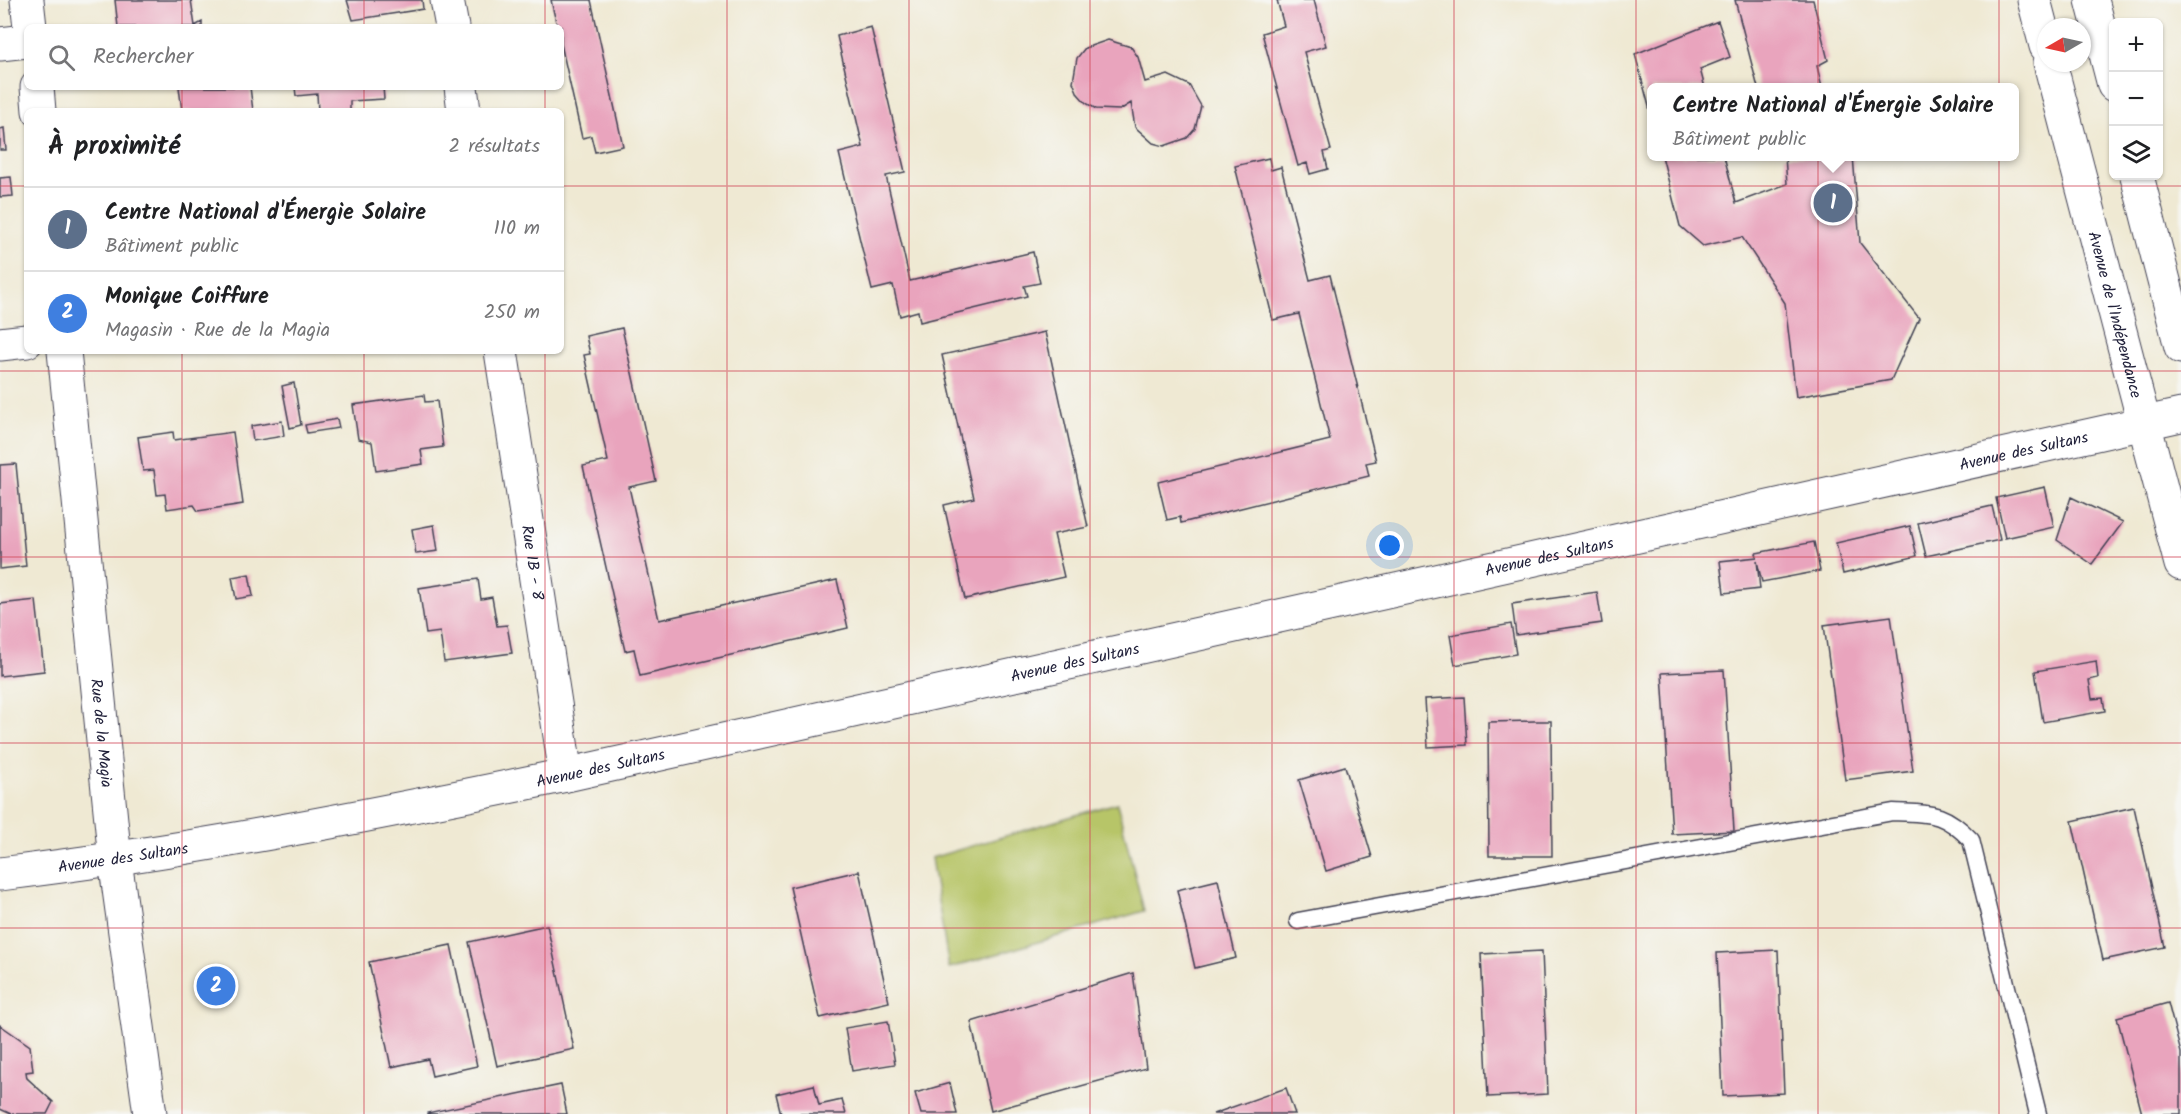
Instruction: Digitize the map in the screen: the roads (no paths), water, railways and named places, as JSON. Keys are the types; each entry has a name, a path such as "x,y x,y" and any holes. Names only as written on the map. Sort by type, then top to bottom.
{"main road":[{"path":"27,0 30,24"},
{"path":"447,0 451,24"},
{"path":"2034,0 2039,18"},
{"path":"2092,0 2111,72"},
{"path":"0,44 24,41"},
{"name":"Avenue de l'Indépendance","path":"2052,72 2181,564"},
{"path":"37,90 39,108"},
{"path":"461,90 464,108"},
{"path":"2138,180 2181,347"},
{"path":"0,344 24,341"},
{"name":"Rue de la Magia","path":"64,354 115,860 150,1114"},
{"name":"Rue IB - 8","path":"501,354 566,775"},
{"name":"Avenue des Sultans","path":"0,874 115,860 342,821 566,775 2181,415"}],"lane":[{"path":"1298,921 1893,812 1935,814 1954,822 1971,840 2038,1114"}],"place":[{"name":"Centre National d'Énergie Solaire","path":"1833,203"},
{"name":"Monique Coiffure","path":"216,986"}]}
